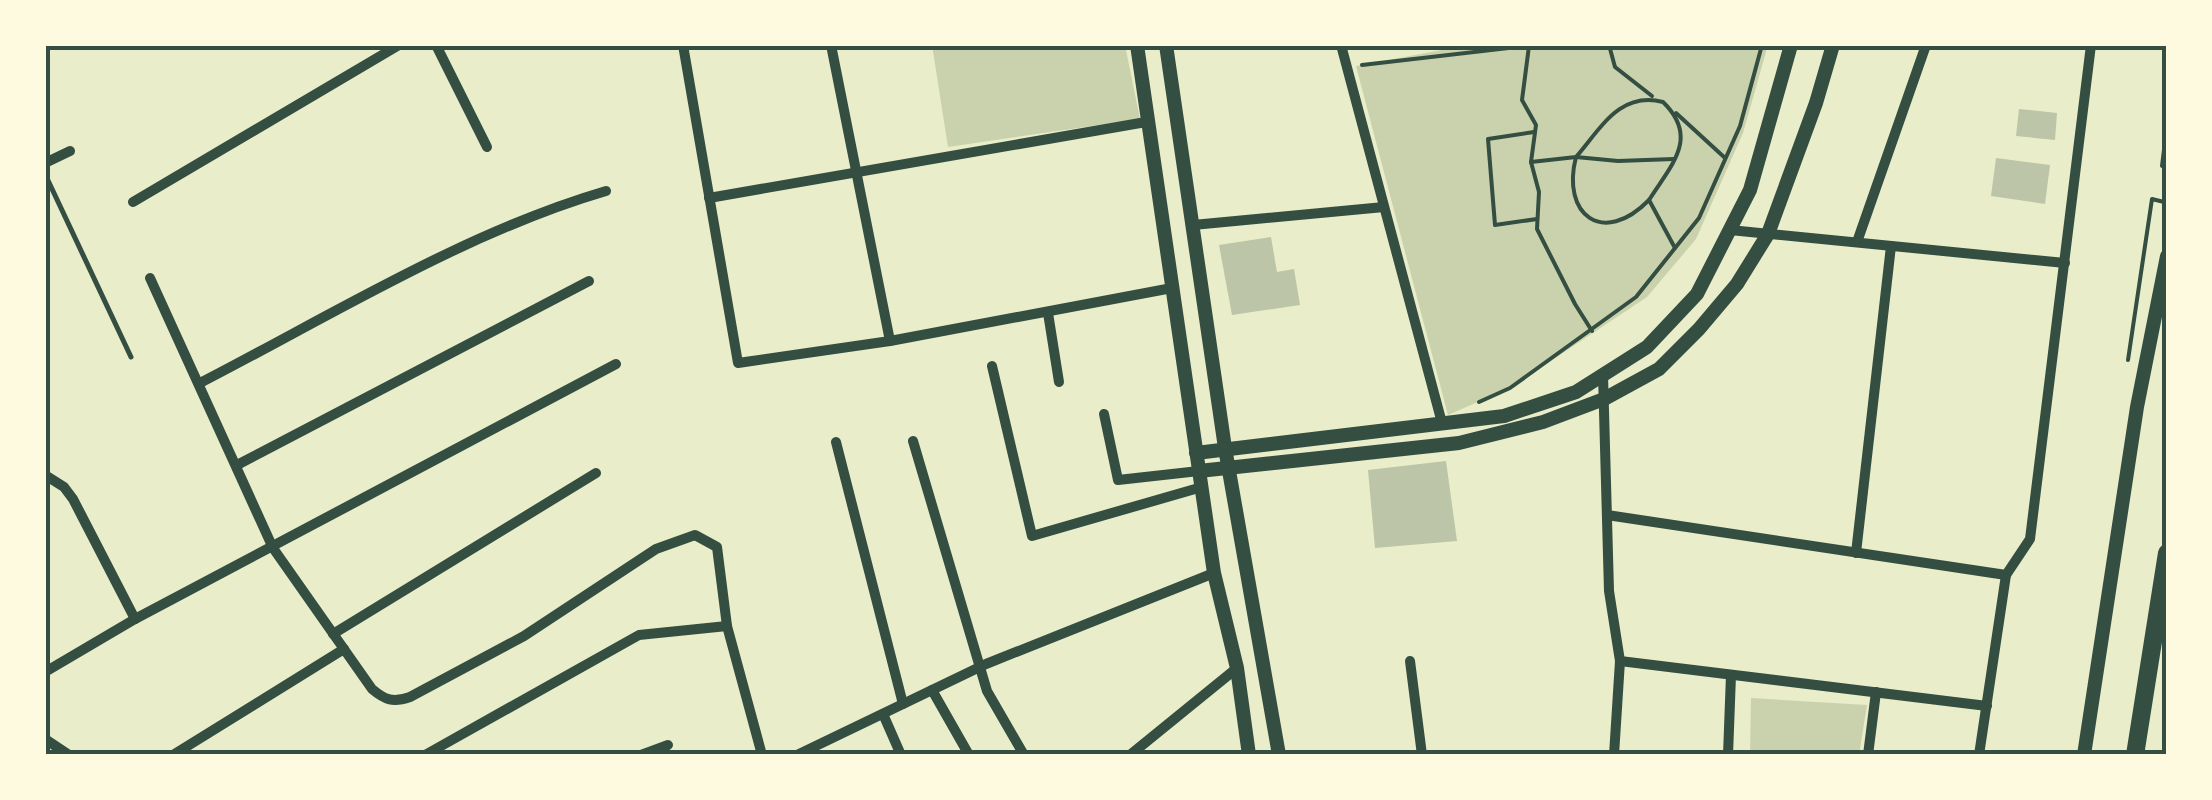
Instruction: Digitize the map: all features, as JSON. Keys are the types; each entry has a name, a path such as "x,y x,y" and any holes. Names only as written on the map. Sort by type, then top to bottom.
{"main road":[{"path":"2136,755 2167,553"}],"street":[{"path":"133,202 399,45"},
{"path":"436,45 487,147"},
{"path":"683,45 738,363 1048,314 1172,288"},
{"path":"831,45 890,341"},
{"path":"1137,45 1214,573 1237,668 1249,755"},
{"path":"1166,45 1225,448 1279,755"},
{"path":"1341,45 1442,424"},
{"path":"1196,453 1504,416 1576,392 1646,347 1697,294 1750,190 1790,45"},
{"path":"1104,414 1118,480 1458,443 1543,422 1604,399 1659,369 1736,284 1768,234 1833,45"},
{"path":"1856,242 1926,45"},
{"path":"1979,755 2006,575 2030,539 2092,45"},
{"path":"709,198 1146,122"},
{"path":"45,163 70,151"},
{"path":"200,383 484,236 548,208 606,191"},
{"path":"1193,225 1384,207"},
{"path":"1730,230 2065,263"},
{"path":"1856,552 1891,246"},
{"path":"2084,755 2136,408 2167,256"},
{"path":"150,278 273,548 372,689 398,702 524,636 656,549 696,535 717,547 728,626 762,755"},
{"path":"236,466 589,282"},
{"path":"1048,314 1059,382"},
{"path":"45,672 135,619 616,364"},
{"path":"992,366 1032,536 1202,487"},
{"path":"1604,374 1609,591 1620,661 1614,755"},
{"path":"913,441 992,702 1024,755"},
{"path":"836,442 903,704"},
{"path":"333,634 596,474"},
{"path":"45,475 57,480 73,499 135,619"},
{"path":"1607,515 2006,575"},
{"path":"796,755 980,667 1214,573"},
{"path":"425,755 638,635 728,626"},
{"path":"173,755 344,649"},
{"path":"1410,661 1422,755"},
{"path":"1620,661 1987,706"},
{"path":"1130,755 1237,668"},
{"path":"1728,755 1731,675"},
{"path":"932,690 970,755"},
{"path":"1868,755 1876,692"},
{"path":"882,714 900,755"},
{"path":"45,740 69,755"},
{"path":"642,755 668,744"}],"lane":[{"path":"45,174 132,357"}],"path":[{"path":"1608,45 1615,67 1663,102 1726,158"},
{"path":"1479,402 1510,388 1636,297 1699,218 1740,126 1762,45"},
{"path":"1348,66 1532,46 1522,100 1536,124 1531,162 1539,192 1537,229 1592,330"},
{"path":"1649,98 1663,102 1678,118 1681,146 1649,200 1619,224 1605,224 1586,214 1574,197 1571,178 1576,157 1622,104 1649,98"},
{"path":"2167,125 2162,166 2167,168"},
{"path":"1535,132 1488,138 1495,224 1538,219"},
{"path":"1531,162 1576,157 1618,161 1674,159"},
{"path":"1649,200 1675,248"}],"green space":[{"path":"932,45 1125,45 1140,119 948,147"},
{"path":"1469,45 1768,45 1743,133 1696,239 1647,297 1510,388 1448,415 1356,66"},
{"path":"1751,698 1867,705 1859,755 1750,755"}],"building":[{"path":"2019,109 2057,113 2055,140 2016,136"},
{"path":"1996,158 2050,165 2045,204 1991,196"},
{"path":"1271,237 1277,272 1294,269 1300,305 1232,315 1219,245"},
{"path":"1446,461 1457,541 1375,548 1368,470"}]}
